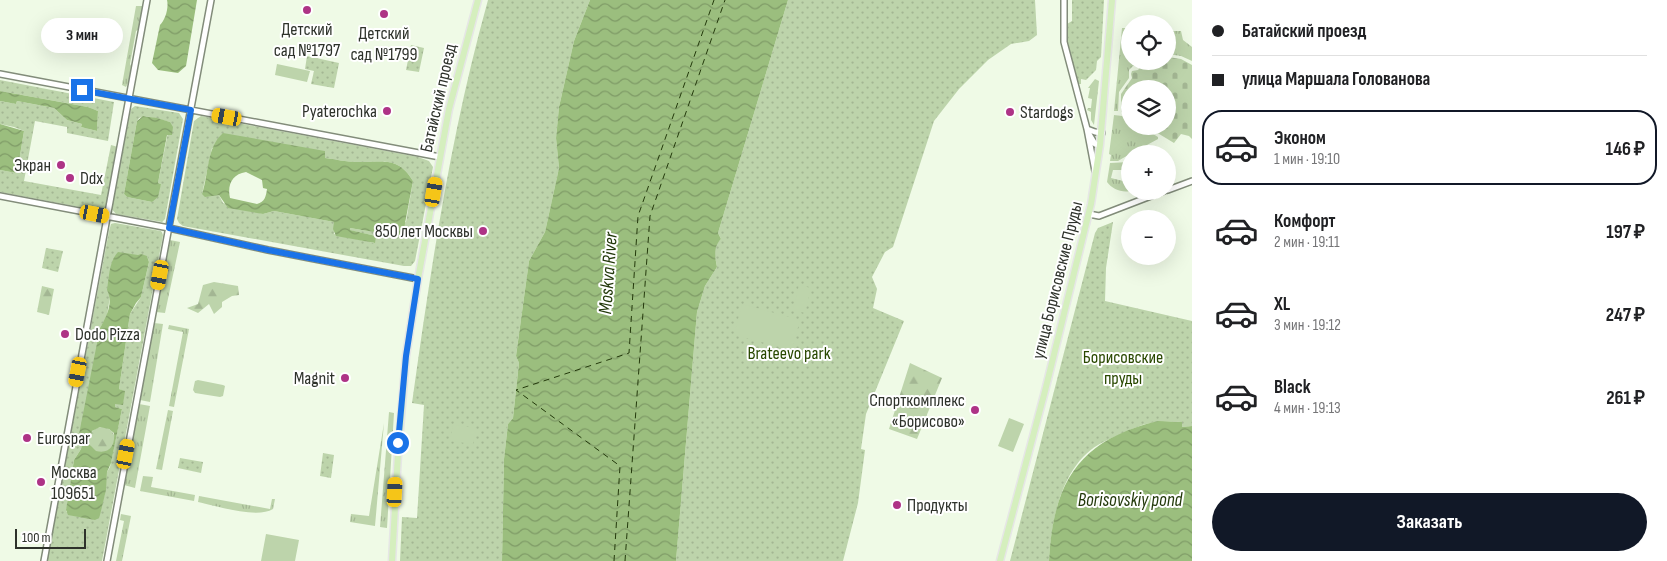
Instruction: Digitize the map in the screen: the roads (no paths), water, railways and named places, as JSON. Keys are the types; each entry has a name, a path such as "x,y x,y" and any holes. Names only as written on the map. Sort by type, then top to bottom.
{"main road":[{"name":"Батайский проезд","path":"392,561 402,396 418,279 453,94 478,0"},
{"name":"улица Борисовские Пруды","path":"1000,561 1045,391 1096,174 1102,132 1112,0"}],"street":[{"path":"44,561 147,0"},
{"path":"107,561 211,0"},
{"path":"1064,0 1064,42 1087,129 1096,174"},
{"path":"0,74 440,157"},
{"path":"1087,129 1102,132"},
{"path":"1087,129 1095,144 1100,145"},
{"path":"1176,187 1192,181"},
{"path":"0,196 169,228 268,250 418,279"},
{"path":"1088,214 1098,216 1142,200"}],"water":[{"path":"167,0 197,0 186,66 178,73 158,70 152,63 160,25 167,10"},
{"name":"Moskva River","path":"590,0 788,0 718,233 721,239 718,242 715,256 717,267 705,286 697,312 676,561 502,561 504,459 508,424 513,418 519,363 516,356 529,261 545,232 559,168 556,138 559,107 574,41"},
{"path":"0,91 88,107 98,111 97,131 81,127 82,124 67,120 54,108 17,101 16,104 0,101"},
{"path":"143,116 170,122 173,127 172,135 167,135 158,183 161,184 158,197 152,202 127,197 124,194 137,121"},
{"path":"0,124 24,131 19,161 21,162 16,173 0,170"},
{"path":"223,133 325,151 325,158 353,162 388,162 401,167 413,181 403,234 399,236 379,235 379,233 350,228 350,230 376,236 375,243 336,236 333,229 334,222 274,211 263,214 228,208 219,195 205,197 202,194 209,162 218,139","holes":["246,172 262,180 263,188 267,189 262,202 257,204 230,198 230,185 237,175"]},
{"path":"118,252 141,254 147,256 149,262 141,297 130,314 119,389 125,391 123,405 115,404 115,407 122,409 111,463 107,472 106,490 100,515 95,520 68,515 66,510 74,460 81,449 83,438 79,434 100,328 107,315 110,300 107,290 110,270","holes":["100,427 109,429 114,433 114,442 111,448 101,452 96,451 89,444 92,431"]},
{"name":"Borisovskiy pond","path":"1158,421 1182,422 1182,427 1192,426 1192,561 1049,561 1057,508 1064,487 1075,469 1090,453 1108,440 1131,429"}],"place":[{"name":"Детский сад №1797","path":"307,10"},
{"name":"Детский сад №1799","path":"384,14"},
{"name":"Pyaterochka","path":"387,111"},
{"name":"Stardogs","path":"1010,112"},
{"name":"Экран","path":"61,165"},
{"name":"Ddx","path":"70,178"},
{"name":"850 лет Москвы","path":"483,231"},
{"name":"Dodo Pizza","path":"65,334"},
{"name":"Magnit","path":"345,378"},
{"name":"Спорткомплекс «Борисово»","path":"975,410"},
{"name":"Eurospar","path":"27,438"},
{"name":"Москва 109651","path":"41,482"},
{"name":"Продукты","path":"897,505"}],"park label":[{"name":"Brateevo park","path":"789,353"},
{"name":"Борисовские пруды","path":"1123,367"}]}
